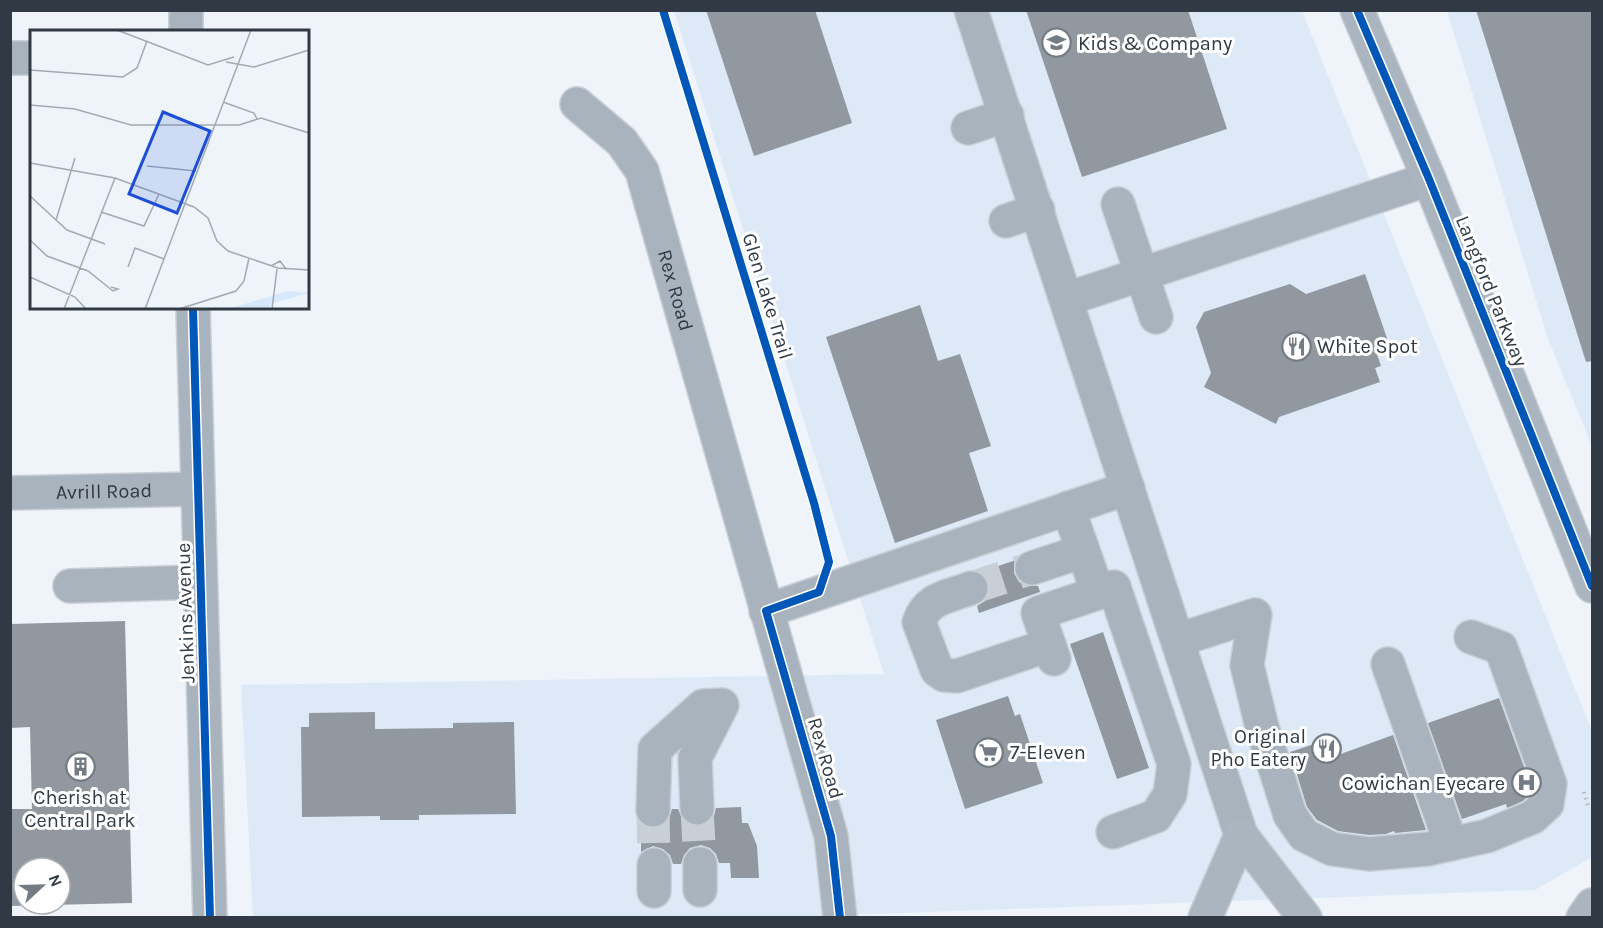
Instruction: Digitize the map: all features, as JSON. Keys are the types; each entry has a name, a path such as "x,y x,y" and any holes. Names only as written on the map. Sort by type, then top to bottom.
{"main road":[{"name":"Langford Parkway","path":"1357,10 1429,179 1593,586"},
{"path":"1205,918 1241,835 1305,918"},
{"path":"1583,918 1593,905"}],"street":[{"path":"186,10 186,30"},
{"path":"971,10 1241,835"},
{"path":"10,58 30,58"},
{"name":"Rex Road","path":"578,104 622,142 642,171 831,836 840,918"},
{"path":"968,128 1007,115"},
{"path":"1067,299 1429,179"},
{"path":"1118,204 1156,317"},
{"path":"1006,221 1038,210"},
{"name":"Jenkins Avenue","path":"193,309 210,918"},
{"path":"766,611 1045,507 1128,488"},
{"name":"Avrill Road","path":"10,493 197,489"},
{"path":"1045,507 1083,551 1098,593"},
{"path":"1032,568 1083,551"},
{"path":"69,586 200,582"},
{"path":"971,588 932,602 924,609 919,622 937,670 944,675 957,676 1052,652 1038,613 1114,587 1174,764 1170,794 1156,816 1113,832"},
{"path":"1145,681 1182,654 1255,615 1247,665 1262,727 1290,815 1304,835 1332,849 1369,854 1428,849 1487,836 1533,818 1547,804 1550,784 1501,648 1471,637"},
{"path":"1388,664 1451,844"},
{"path":"653,810 655,749 704,706 722,705 695,758 697,808"}],"shaded area":[{"path":"674,11 1302,11 1592,731 1592,857 1535,890 793,917 253,917 241,685 884,674"},
{"path":"1447,11 1592,11 1592,446 1548,339"}],"building":[{"path":"706,10 815,10 852,123 754,156"},
{"path":"1026,10 1188,10 1227,129 1082,177"},
{"path":"1476,10 1593,10 1593,361 1586,362"},
{"name":"White Spot","path":"1365,274 1391,350 1377,354 1381,366 1375,368 1380,382 1279,417 1276,424 1204,387 1211,373 1196,327 1204,312 1290,284 1306,294"},
{"path":"920,305 938,361 960,354 991,446 969,453 988,511 895,543 826,337"},
{"path":"1016,560 1014,573 1019,582 1028,586 1038,586 1040,592 979,613 977,606 985,601 989,591 988,581 980,572"},
{"name":"Cherish at Central Park","path":"125,621 132,903 72,904 72,856 12,856 12,906 10,906 10,809 32,809 30,727 10,728 10,624"},
{"path":"1103,632 1149,768 1117,779 1070,644"},
{"name":"7-Eleven","path":"1008,696 1015,716 1020,714 1043,783 965,809 936,720"},
{"path":"1499,698 1531,786 1529,795 1523,801 1507,808 1506,804 1462,819 1428,723"},
{"path":"375,712 375,729 453,728 453,723 514,722 516,814 419,815 419,820 380,820 380,816 302,817 301,727 309,727 309,713"},
{"path":"1393,735 1426,830 1395,833 1394,831 1369,835 1338,831 1317,820 1307,807 1290,752 1332,738 1338,755"},
{"path":"741,807 742,823 748,823 757,846 759,878 731,878 730,863 719,863 716,854 710,848 701,845 690,848 681,864 673,864 670,855 663,849 653,846 641,852 641,824 652,829 661,827 669,819 672,809 678,809 688,824 697,827 707,823 714,816 716,808"}],"tunnel":[{"path":"971,588 1032,568"},
{"path":"697,808 700,864"},
{"path":"653,810 654,865"}],"cycle path":[{"name":"Glen Lake Trail","path":"663,10 814,503 829,562 819,592 766,611 831,836 840,918"},
{"path":"1357,10 1429,179 1592,586"},
{"path":"193,309 210,918"}],"place":[{"name":"Kids & Company","path":"1057,43"},
{"name":"White Spot","path":"1296,346"},
{"name":"Original Pho Eatery","path":"1327,748"},
{"name":"7-Eleven","path":"989,752"},
{"name":"Cherish at Central Park","path":"80,766"},
{"name":"Cowichan Eyecare","path":"1526,783"}]}
